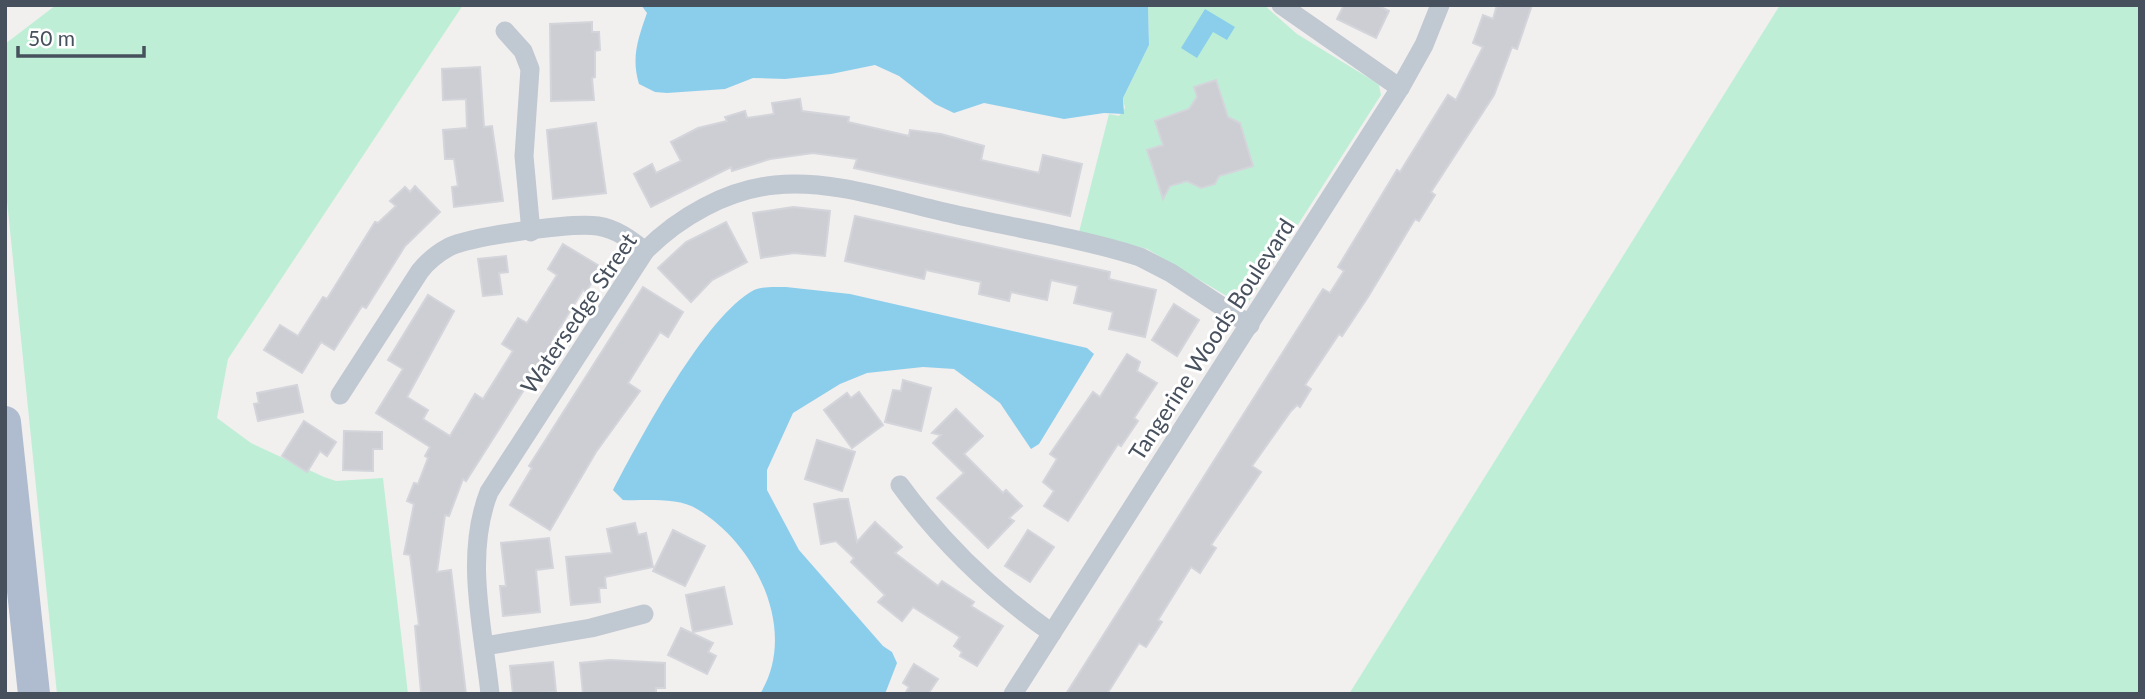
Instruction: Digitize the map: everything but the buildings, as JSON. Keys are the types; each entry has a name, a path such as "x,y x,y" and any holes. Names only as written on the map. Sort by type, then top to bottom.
{"main road":[{"path":"5,422 34,694"}],"street":[{"path":"1281,5 1400,88"},
{"name":"Tangerine Woods Boulevard","path":"1013,694 1400,88 1424,45 1440,5"},
{"path":"505,31 523,51 530,69 524,156 531,232"},
{"name":"Watersedge Street","path":"490,694 474,555 479,517 489,492 645,251 677,223 721,200 775,185 824,187 1131,254 1171,273 1250,325"},
{"path":"340,395 420,271 436,255 465,242 597,226 613,229 645,251"},
{"path":"900,485 923,517 971,569 1052,633"},
{"path":"485,646 591,628 644,614"}],"green space":[{"path":"56,5 463,5 228,359 217,418 251,443 324,477 336,481 383,478 408,694 57,694 5,181 5,44"},
{"path":"1148,5 1264,5 1297,34 1379,85 1381,95 1249,301 1242,305 1147,249 1079,232 1109,114 1119,116 1125,108 1123,98 1149,45"},
{"path":"1780,5 2140,5 2140,694 1349,694"}],"water":[{"path":"641,5 1148,5 1149,45 1123,98 1124,114 1104,113 1064,119 984,103 954,113 935,104 899,76 875,65 831,74 785,79 753,78 725,89 667,93 655,92 639,84 636,57 638,40 647,13"},
{"path":"1205,9 1235,27 1227,40 1213,32 1197,58 1181,48"},
{"path":"786,287 850,294 1087,348 1094,354 1039,444 1031,449 1000,403 954,369 923,367 867,373 840,384 793,413 767,470 767,490 799,550 883,646 892,652 897,663 885,694 760,694 771,669 775,643 773,617 753,566 718,524 697,509 671,501 623,500 613,490 675,381 715,325 735,304 754,290"}]}
